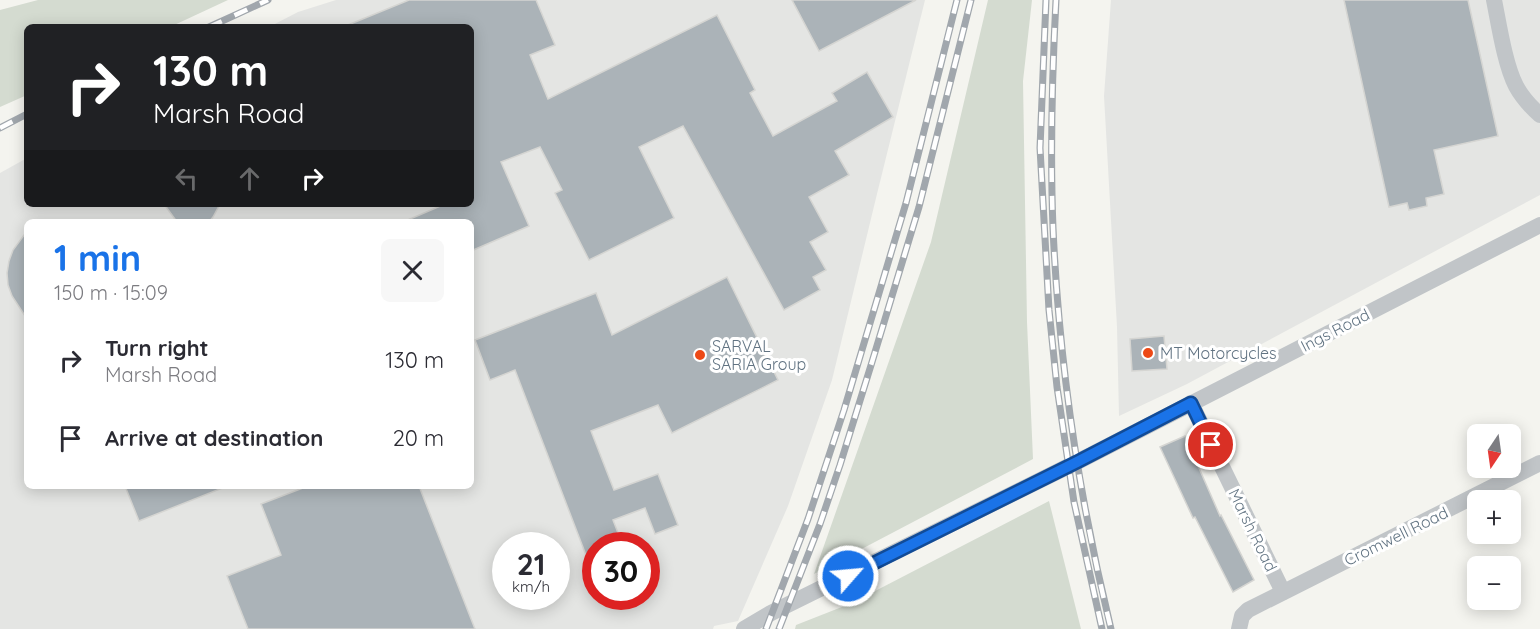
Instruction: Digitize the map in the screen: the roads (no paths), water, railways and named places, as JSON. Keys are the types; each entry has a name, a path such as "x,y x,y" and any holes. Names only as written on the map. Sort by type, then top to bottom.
{"street":[{"path":"1494,0 1510,72 1517,87 1535,110"},
{"name":"Ings Road","path":"744,629 1540,225"},
{"name":"Marsh Road","path":"1191,403 1283,592"},
{"name":"Cromwell Road","path":"1239,629 1242,616 1248,610 1540,463"}],"railway":[{"path":"216,24 268,0"},
{"path":"766,629 808,519 844,410 906,203 957,0"},
{"path":"779,629 820,524 872,362 919,207 971,0"},
{"path":"1046,0 1040,148 1049,310 1057,387 1074,502 1102,629"},
{"path":"1056,0 1052,171 1053,228 1060,329 1080,480 1111,629"},
{"path":"0,128 24,116"}],"place":[{"name":"MT Motorcycles","path":"1148,353"},
{"name":"SARVAL SARIA Group","path":"700,355"}]}
